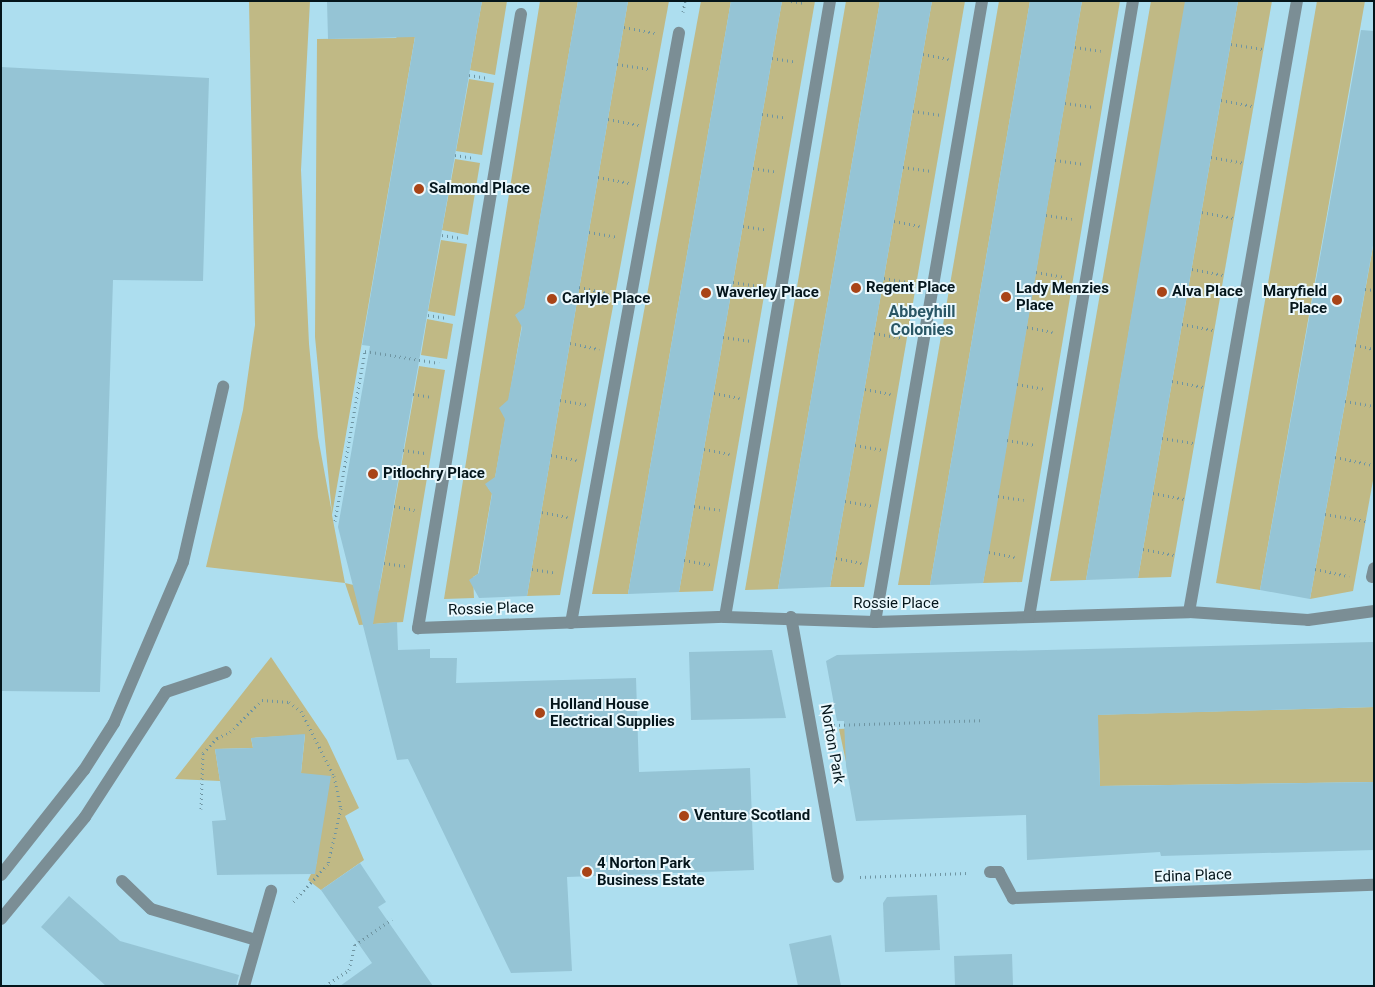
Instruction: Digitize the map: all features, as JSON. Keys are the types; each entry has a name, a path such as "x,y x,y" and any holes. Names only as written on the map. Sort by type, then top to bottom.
{"street":[{"path":"725,617 830,1"},
{"path":"875,622 982,1"},
{"path":"1029,617 1133,1"},
{"path":"1190,612 1297,1"},
{"path":"462,367 521,14"},
{"path":"571,623 679,33"},
{"name":"Rossie Place","path":"462,367 418,628 725,617 791,617 875,622 1190,612 1308,620 1374,611"},
{"path":"1,875 84,770 114,723 183,562 223,387"},
{"name":"Norton Park","path":"791,617 814,725 838,877"},
{"path":"1,919 86,817 166,692 226,672"},
{"name":"Edina Place","path":"990,872 1000,872 1013,898 1374,886"},
{"path":"122,881 151,909 256,940"},
{"path":"244,986 271,891"}],"path":[{"path":"791,1 814,5"},
{"path":"624,27 663,34"},
{"path":"1231,44 1263,49"},
{"path":"1075,47 1111,53"},
{"path":"923,54 955,60"},
{"path":"772,58 804,63"},
{"path":"617,64 656,71"},
{"path":"1221,100 1253,106"},
{"path":"1065,103 1101,109"},
{"path":"913,111 946,116"},
{"path":"762,114 794,120"},
{"path":"608,119 646,126"},
{"path":"1211,157 1244,163"},
{"path":"1055,160 1092,166"},
{"path":"903,167 936,172"},
{"path":"753,168 785,174"},
{"path":"598,177 635,184"},
{"path":"1202,212 1234,218"},
{"path":"1046,215 1083,221"},
{"path":"894,221 926,227"},
{"path":"743,226 775,231"},
{"path":"589,232 625,238"},
{"path":"1192,269 1224,275"},
{"path":"1036,272 1073,278"},
{"path":"884,278 916,284"},
{"path":"733,282 765,288"},
{"path":"580,287 615,294"},
{"path":"1365,289 1374,290"},
{"path":"1182,324 1214,330"},
{"path":"1027,327 1064,333"},
{"path":"874,333 907,339"},
{"path":"723,337 756,342"},
{"path":"570,343 605,350"},
{"path":"1355,345 1374,349"},
{"path":"335,521 365,351 462,367"},
{"path":"1172,381 1204,387"},
{"path":"1017,384 1054,390"},
{"path":"865,389 897,395"},
{"path":"714,393 746,399"},
{"path":"413,394 441,398"},
{"path":"560,400 594,407"},
{"path":"1345,401 1374,406"},
{"path":"1162,438 1194,443"},
{"path":"1007,440 1045,446"},
{"path":"855,445 888,450"},
{"path":"403,450 431,454"},
{"path":"704,450 736,455"},
{"path":"551,455 584,462"},
{"path":"1335,457 1374,465"},
{"path":"1152,493 1185,499"},
{"path":"998,496 1035,502"},
{"path":"845,501 878,507"},
{"path":"394,506 422,511"},
{"path":"694,506 727,511"},
{"path":"542,512 574,518"},
{"path":"1325,514 1365,521"},
{"path":"1143,549 1175,555"},
{"path":"988,552 1026,559"},
{"path":"836,558 868,564"},
{"path":"684,560 718,566"},
{"path":"384,563 412,568"},
{"path":"532,569 563,574"},
{"path":"1315,569 1356,577"},
{"path":"201,809 204,752 217,738 230,732 262,700 289,702 301,711 334,776 341,808 328,864 292,904 266,907"},
{"path":"814,725 981,720"},
{"path":"838,877 990,872"},
{"path":"325,986 349,970 355,944 392,919"}],"shaded area":[{"path":"249,1 310,1 301,170 309,344 318,437 332,513 315,337 317,39 396,38 406,23 417,25 332,515 345,583 206,567 243,410 255,325"},
{"path":"482,1 507,1 495,75 470,70"},
{"path":"540,1 578,1 524,310 518,313 522,324 495,478 488,488 492,493 478,574 473,577 474,598 444,599"},
{"path":"628,1 669,1 560,595 527,596"},
{"path":"701,1 731,1 628,594 592,594"},
{"path":"782,1 815,1 713,591 679,592"},
{"path":"846,1 880,1 778,589 745,590"},
{"path":"932,1 965,1 864,587 830,587"},
{"path":"999,1 1030,1 930,585 898,585"},
{"path":"1082,1 1120,1 1022,582 983,583"},
{"path":"1151,1 1186,1 1086,580 1050,581"},
{"path":"1238,1 1272,1 1171,577 1138,578"},
{"path":"1317,1 1365,1 1260,590 1216,583"},
{"path":"469,79 494,83 482,155 456,151"},
{"path":"455,159 480,163 468,235 442,230"},
{"path":"441,240 467,244 455,316 428,311"},
{"path":"1374,241 1374,475 1353,591 1310,599"},
{"path":"427,319 453,324 447,359 421,355"},
{"path":"419,366 445,370 403,622 359,625 345,583 379,591"},
{"path":"271,657 327,740 359,808 345,816 364,860 321,890 308,880 317,862 301,773 305,735 251,738 253,748 215,749 220,781 175,779"},
{"path":"1374,707 1374,782 1100,786 1099,754 846,762 839,729 1089,715"}],"building":[{"path":"327,1 482,1 373,624 397,622 398,650 430,649 430,658 457,658 456,683 636,678 639,772 750,768 754,870 567,877 572,971 511,973 408,759 397,760 338,527 370,346 362,345 415,37 328,39"},
{"name":"Carlyle Place","path":"578,1 628,1 527,596 479,598 469,580 479,573 492,494 485,484 495,477 505,419 499,408 508,400 522,327 515,315 524,308"},
{"name":"Waverley Place","path":"731,1 782,1 679,592 628,594"},
{"name":"Regent Place","path":"880,1 932,1 830,587 778,589"},
{"name":"Lady Menzies Place","path":"1030,1 1082,1 989,552 983,583 930,585"},
{"name":"Alva Place","path":"1185,1 1238,1 1138,578 1086,580"},
{"name":"Maryfield Place","path":"1361,30 1374,31 1374,240 1310,599 1260,590"},
{"path":"1,67 209,78 203,281 113,280 100,692 1,691"},
{"path":"1374,642 1374,707 1098,715 1100,786 1374,782 1374,850 1161,856 1160,852 1027,860 1026,815 856,821 846,766 844,721 837,721 826,661 837,655"},
{"path":"772,650 786,718 691,720 689,652"},
{"path":"305,734 301,773 331,776 315,874 217,875 212,821 226,820 215,749 253,748 251,738"},
{"path":"360,863 386,902 378,907 433,986 340,986 372,963 321,890"},
{"path":"937,895 940,950 885,952 883,903 887,897"},
{"path":"69,896 120,941 239,975 236,986 106,986 41,927"},
{"path":"831,935 841,986 798,986 789,944"},
{"path":"1012,954 1013,986 955,986 954,956"}],"place":[{"name":"Salmond Place","path":"419,189"},
{"name":"Regent Place","path":"856,288"},
{"name":"Alva Place","path":"1162,292"},
{"name":"Waverley Place","path":"706,293"},
{"name":"Lady Menzies Place","path":"1006,297"},
{"name":"Carlyle Place","path":"552,299"},
{"name":"Maryfield Place","path":"1337,300"},
{"name":"Pitlochry Place","path":"373,474"},
{"name":"Holland House Electrical Supplies","path":"540,713"},
{"name":"Venture Scotland","path":"684,816"},
{"name":"4 Norton Park Business Estate","path":"587,872"}],"district":[{"name":"Abbeyhill Colonies","path":"922,321"}]}
